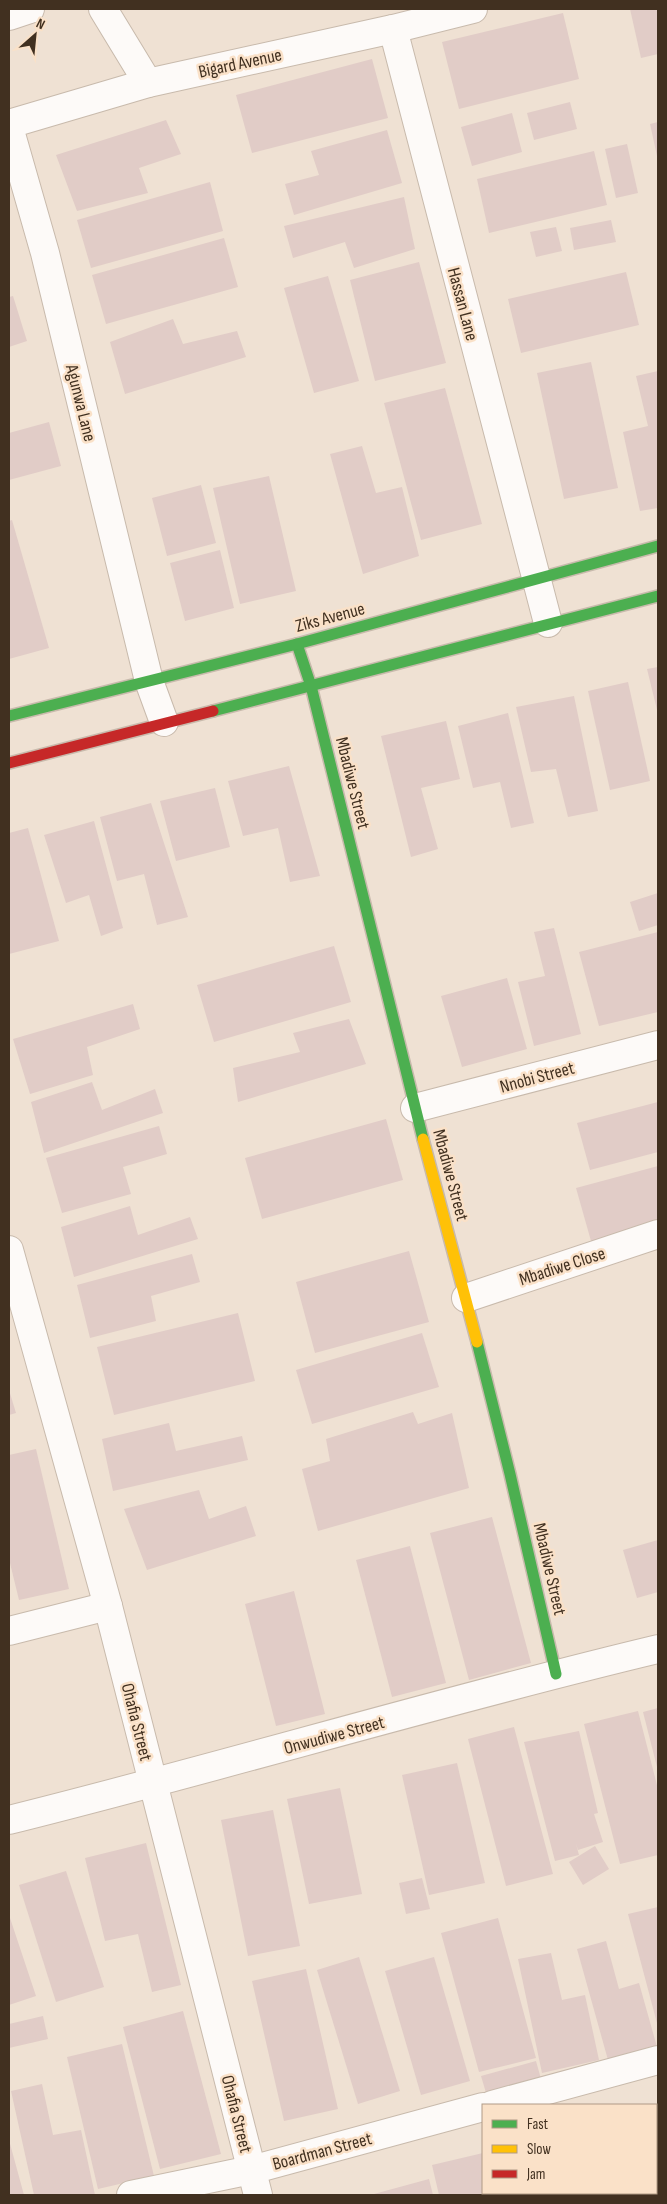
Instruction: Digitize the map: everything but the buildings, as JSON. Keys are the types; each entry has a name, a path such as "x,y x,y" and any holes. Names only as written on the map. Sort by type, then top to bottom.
{"main road":[{"name":"Ziks Avenue","path":"9,716 297,644 658,546"},
{"path":"9,763 658,596"},
{"name":"Mbadiwe Street","path":"297,644 311,686 416,1108 466,1298 556,1674"}],"street":[{"path":"9,16 30,9"},
{"path":"103,9 148,83"},
{"name":"Bigard Avenue","path":"9,126 148,83 393,29 473,9"},
{"name":"Hassan Lane","path":"393,29 548,623"},
{"name":"Agunwa Lane","path":"9,126 45,253 148,681 164,722"},
{"name":"Nnobi Street","path":"416,1108 658,1045"},
{"name":"Mbadiwe Close","path":"466,1298 658,1234"},
{"name":"Ohafia Street","path":"9,1250 108,1606 254,2183"},
{"path":"9,1631 108,1606"},
{"name":"Onwudiwe Street","path":"9,1820 153,1784 556,1674 658,1650"},
{"path":"496,2104 658,2060"},
{"name":"Boardman Street","path":"130,2195 254,2183 482,2108"}],"traffic: fast":[{"path":"9,716 297,644 658,546"},
{"path":"213,711 658,596"},
{"path":"297,644 311,686 423,1139"},
{"path":"477,1342 510,1474 556,1674"}],"traffic: slow":[{"path":"423,1139 477,1342"}],"traffic: jam":[{"path":"9,763 213,711"}]}
